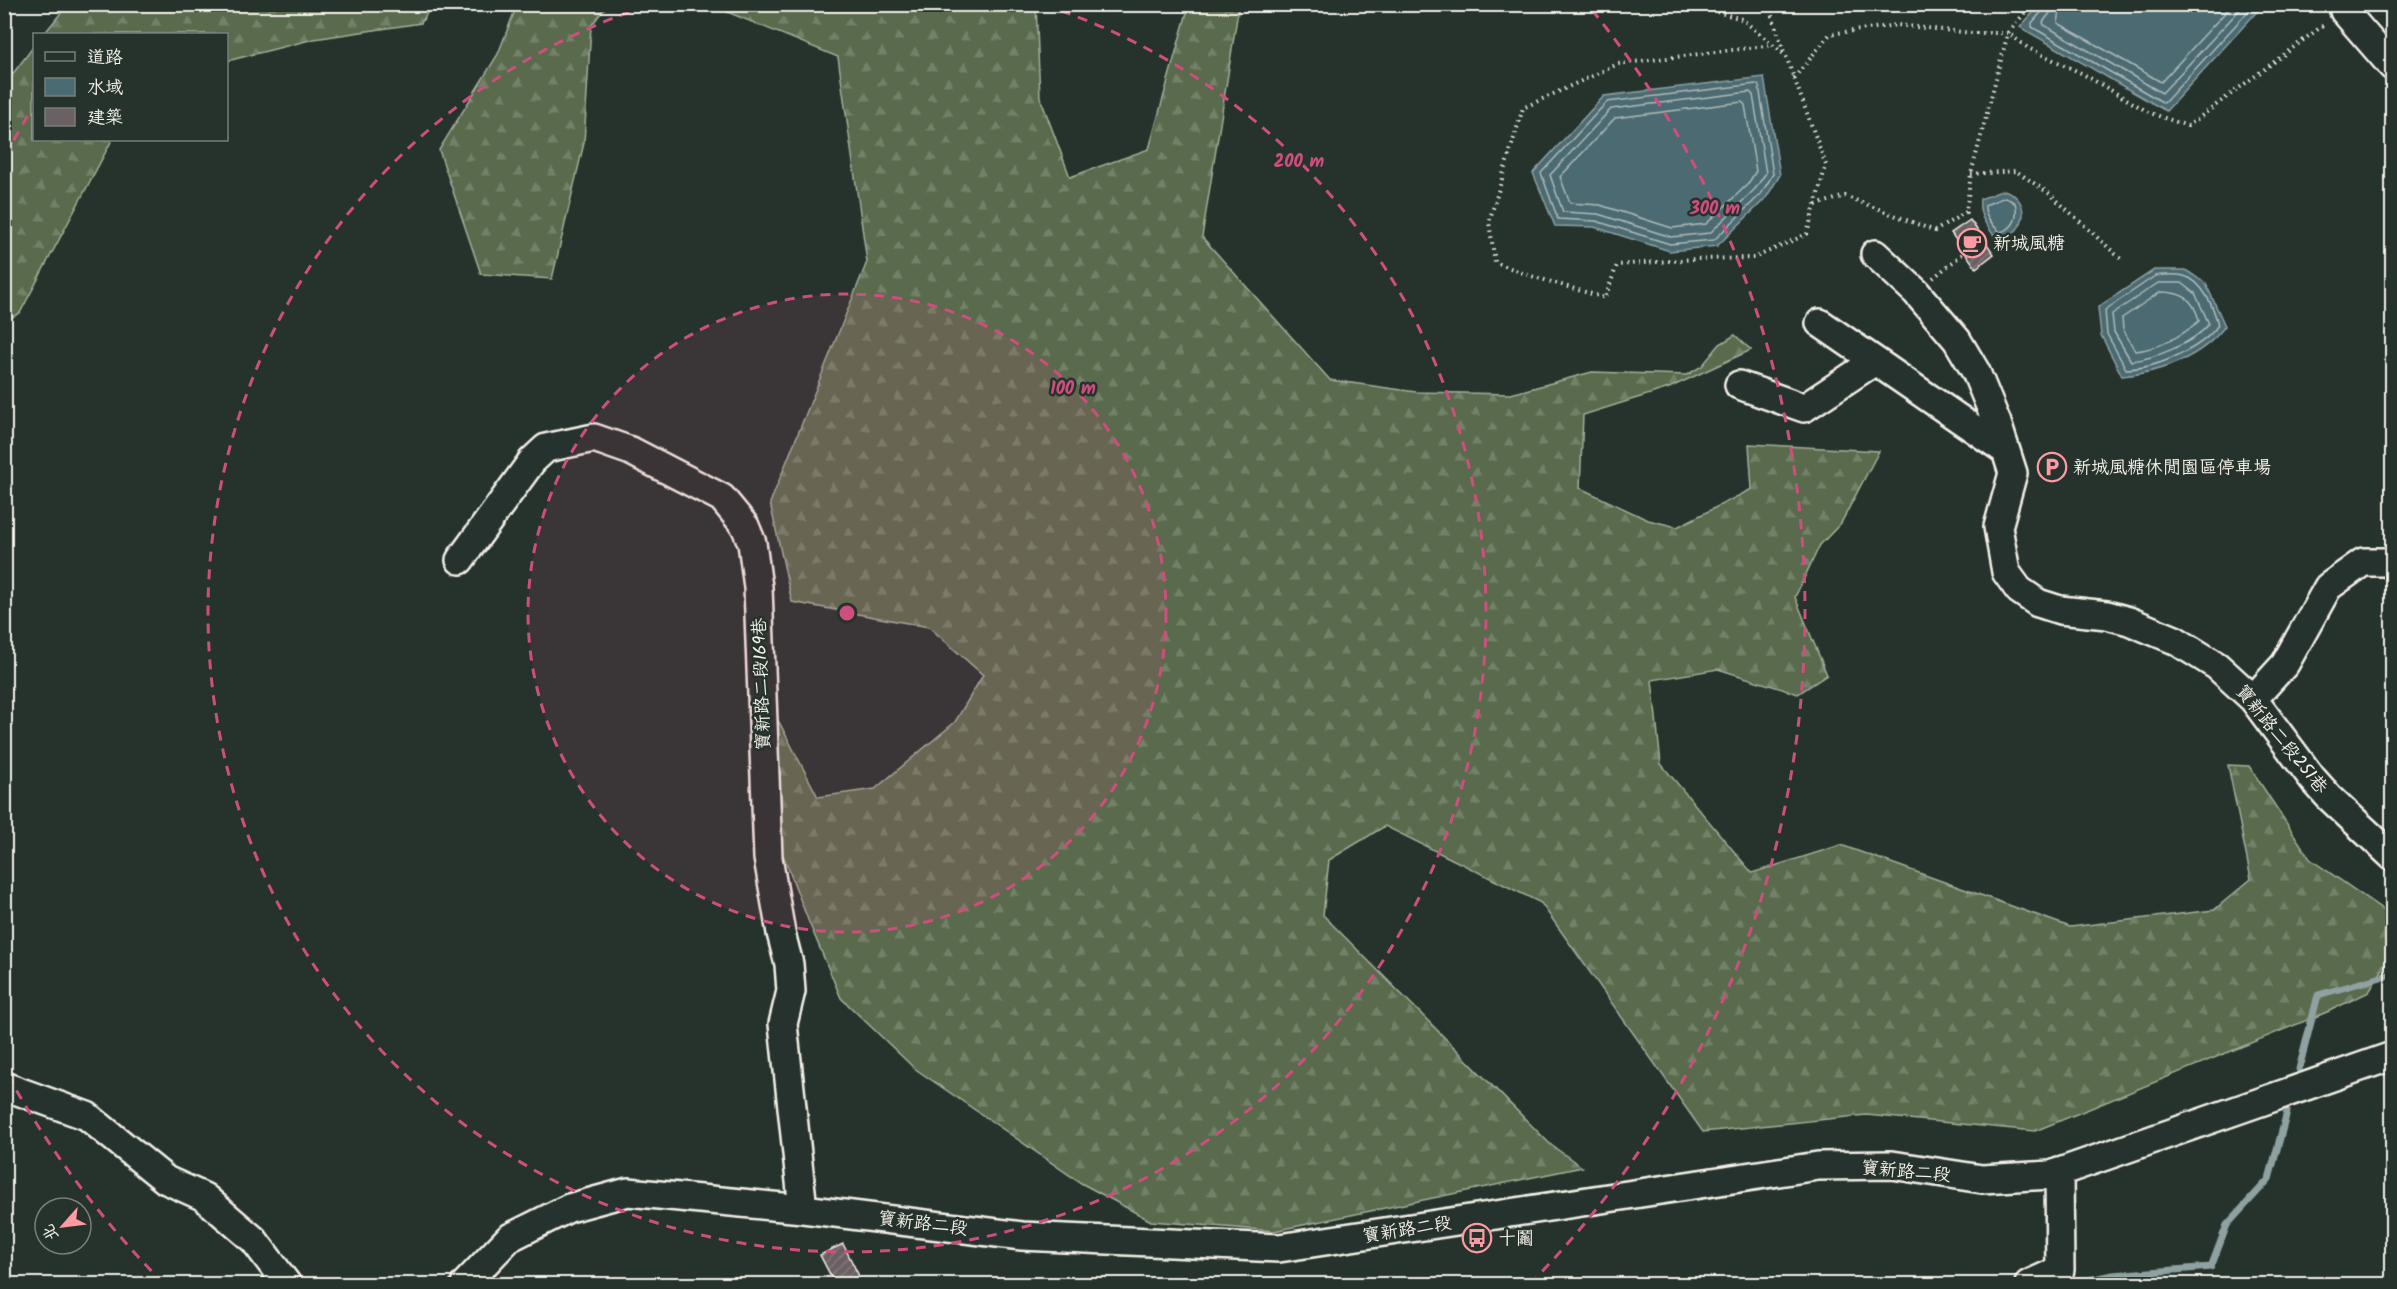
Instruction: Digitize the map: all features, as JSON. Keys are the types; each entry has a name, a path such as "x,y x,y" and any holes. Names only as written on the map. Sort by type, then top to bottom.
{"street":[{"path":"2344,10 2392,66"},
{"name":"寶新路二段251巷","path":"1875,254 1916,292 1958,340 1976,372 2013,473 1998,527 2006,572 2019,590 2038,603 2060,610 2107,615 2129,621 2175,640 2217,666 2253,699 2328,797 2392,856"},
{"path":"1820,323 2006,451"},
{"path":"1739,385 1804,408 1875,361"},
{"name":"寶新路二段169巷","path":"460,560 532,461 546,448 594,438 631,451 722,498 745,526 752,543 758,587 768,858 790,973 791,991 783,1023 803,1209"},
{"path":"2253,699 2285,664 2328,587 2364,562 2390,562 2392,565"},
{"name":"寶新路二段","path":"465,1284 509,1238 569,1208 628,1192 803,1209 1022,1236 1279,1248 1818,1166 1892,1166 1982,1179 2050,1175 2392,1056"},
{"path":"4,1086 87,1116 166,1180 204,1197 254,1240 287,1284"},
{"path":"2029,1284 2060,1270 2059,1172"}],"path":[{"path":"1688,4 1742,19 1786,56"},
{"path":"1772,4 1770,10 1826,165 1807,234 1755,258 1695,259 1617,265 1605,298 1528,275 1495,262 1490,222 1523,108 1618,64 1773,45"},
{"path":"1815,205 1845,196 1935,231 1966,212 1971,174 2008,33 2032,4"},
{"path":"1794,78 1830,34 1897,26 1972,33 2008,33 2028,48 2083,74 2150,113 2188,126 2344,10"},
{"path":"1971,174 2016,171 2050,194 2122,260"},
{"path":"1916,292 1965,252"}],"green space":[{"path":"68,4 432,4 421,23 314,39 228,61 228,33 45,33"},
{"path":"517,5 607,5 591,26 584,143 552,279 481,274 439,150 498,54"},
{"path":"710,5 1036,5 1040,97 1070,177 1149,149 1189,5 1239,5 1202,237 1330,380 1416,392 1511,394 1592,372 1687,375 1702,366 1720,344 1735,335 1751,350 1669,388 1583,415 1580,488 1648,520 1677,527 1752,489 1749,444 1879,451 1841,523 1820,545 1795,597 1827,675 1798,694 1718,669 1652,680 1661,764 1752,873 1841,845 2070,927 2214,910 2251,879 2228,765 2249,766 2310,859 2392,916 2392,954 2369,992 2327,1012 2035,1131 1866,1115 1703,1132 1541,903 1385,826 1329,860 1323,915 1551,1145 1582,1167 1274,1231 1151,1221 1081,1183 914,1068 841,998 774,831 764,693 818,797 875,789 955,722 983,675 929,627 792,602 770,503 867,262 838,57"},
{"path":"33,47 33,141 111,141 20,313 5,321 5,84"}],"water":[{"path":"2040,5 2263,5 2166,111 2020,27"},
{"path":"1764,77 1780,175 1766,198 1717,246 1670,251 1594,227 1555,226 1533,173 1604,96"},
{"path":"2004,190 2014,195 2020,202 2023,210 2022,218 2014,232 2006,237 1996,238 1982,215 1980,199"},
{"path":"2154,270 2186,270 2206,284 2225,326 2205,346 2179,362 2151,371 2122,376 2101,335 2098,307"}],"building":[{"name":"新城風糖","path":"1970,220 1994,254 1976,268 1951,233"},
{"path":"843,1244 863,1284 835,1284 820,1255"}],"waterway":[{"path":"2299,1069 2318,995 2392,974"},
{"path":"2071,1284 2113,1275 2211,1267 2227,1225 2269,1179 2287,1112"}],"place":[{"name":"新城風糖","path":"1972,243"},
{"name":"新城風糖休閒園區停車場","path":"2052,467"},
{"name":"十鬮","path":"1477,1238"}]}
